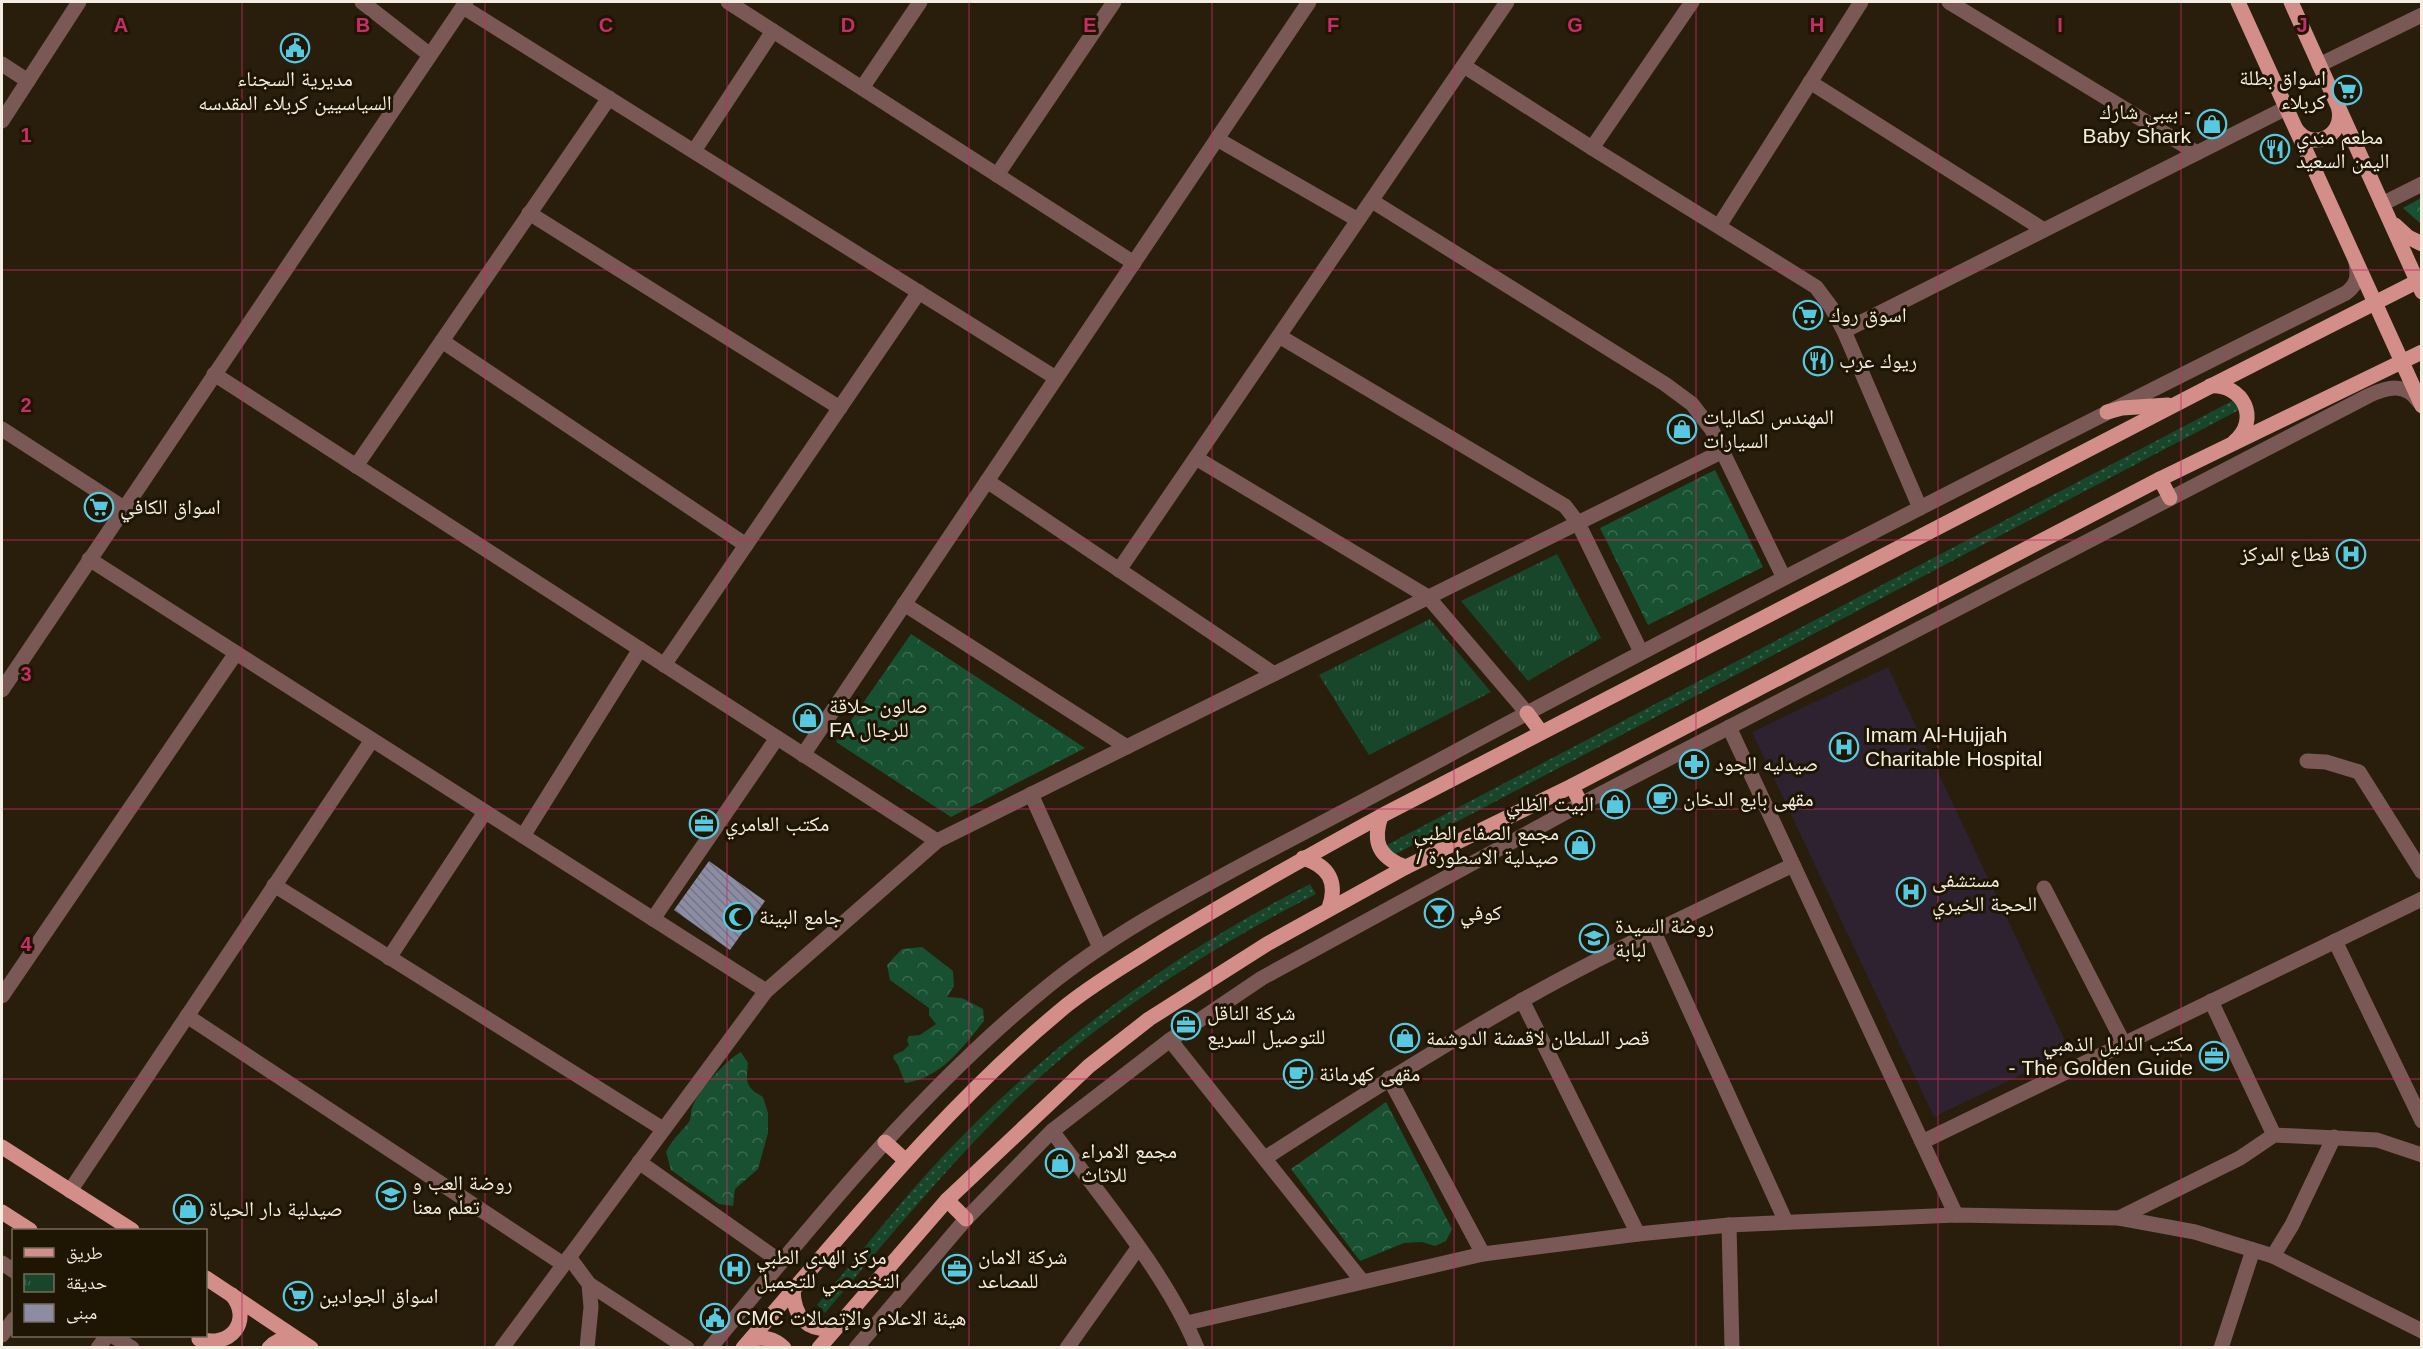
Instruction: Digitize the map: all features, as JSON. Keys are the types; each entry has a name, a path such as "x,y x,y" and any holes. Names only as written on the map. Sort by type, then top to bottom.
{"main road":[{"path":"747,1343 905,1160 1011,1054 1068,1004 1119,969 1245,891 1381,816 2209,387 2374,304 2420,284 2291,2"},
{"path":"2237,3 2421,405"},
{"path":"2294,127 2303,137 2316,141 2323,140 2329,137 2337,127 2338,107"},
{"path":"2382,204 2398,228 2421,244"},
{"path":"819,1347 947,1200 1089,1066 1149,1019 1257,950 1406,867 1572,786 2160,479 2421,352"},
{"path":"2209,387 2226,387 2234,391 2245,405 2247,422 2239,438 2232,443"},
{"path":"2107,412 2122,408 2163,406 2188,398"},
{"path":"2160,479 2170,498"},
{"path":"1527,713 1542,732"},
{"path":"1572,786 1581,804"},
{"path":"1381,816 1376,828 1377,842 1383,854 1393,863 1406,867"},
{"path":"1303,858 1316,862 1329,876 1333,895 1329,908"},
{"path":"885,1142 905,1160"},
{"path":"2,1147 130,1229"},
{"path":"947,1200 966,1218"},
{"path":"2,1212 28,1229"},
{"path":"207,1279 306,1344"},
{"path":"793,1290 793,1304 799,1316 809,1325 821,1330 835,1329"},
{"path":"201,1341 213,1343 227,1340 233,1335 240,1323 241,1315 237,1301 232,1295"},
{"path":"747,1343 764,1337 777,1341 784,1347"},
{"path":"269,1347 286,1338 306,1344"}],"street":[{"path":"2,121 79,2"},
{"path":"362,2 430,55"},
{"path":"728,2 1134,263"},
{"path":"862,88 920,2"},
{"path":"998,176 1114,2"},
{"path":"803,755 1309,2"},
{"path":"1119,570 1507,2"},
{"path":"1592,148 1692,2"},
{"path":"1719,226 1861,2"},
{"path":"1949,2 2197,153"},
{"path":"2,690 465,4 609,98 1056,378"},
{"path":"2319,65 2421,15"},
{"path":"694,151 773,31"},
{"path":"2,64 28,81"},
{"path":"1464,66 1592,148 1808,280 1824,296 1844,331 1920,508"},
{"path":"1810,82 2044,230"},
{"path":"356,466 609,98"},
{"path":"1844,331 2286,108"},
{"path":"1217,139 1358,220"},
{"path":"2382,204 2421,184"},
{"path":"1371,201 1679,393 1702,416 1723,451 1784,578"},
{"path":"529,213 840,408"},
{"path":"710,1347 885,1142 951,1071 1048,987 1101,948 1181,898 1641,652 2107,412 2346,293 2357,280 2356,262"},
{"path":"664,665 920,292"},
{"path":"1279,336 1556,500 1572,514 1578,524 1641,652"},
{"path":"442,341 746,545"},
{"path":"214,374 937,841"},
{"path":"856,1347 966,1218 1052,1131 1170,1040 1262,978 1581,804 2379,391 2395,388 2407,389 2421,405"},
{"path":"2,429 124,508"},
{"path":"502,1347 766,991 937,841 1723,451"},
{"path":"1196,458 1428,597 1527,713"},
{"path":"987,481 1274,674"},
{"path":"89,560 766,991"},
{"path":"904,604 1127,747"},
{"path":"523,836 640,650"},
{"path":"2,996 236,653"},
{"path":"1729,727 1956,1215"},
{"path":"653,919 777,738"},
{"path":"70,1191 372,740"},
{"path":"2307,761 2326,762 2359,772 2421,872"},
{"path":"1031,794 1101,948"},
{"path":"389,958 485,812"},
{"path":"1265,1158 1389,1078 1522,1000 1654,932 1793,865"},
{"path":"274,885 663,1130"},
{"path":"2044,888 2124,1044"},
{"path":"1922,1142 2421,899"},
{"path":"1654,932 1786,1222"},
{"path":"2335,941 2421,1121"},
{"path":"1522,1000 1638,1234"},
{"path":"2211,1001 2274,1135"},
{"path":"187,1016 566,1261 589,1284 687,1347"},
{"path":"1170,1040 1362,1281"},
{"path":"1389,1078 1483,1254"},
{"path":"1052,1131 1138,1248 1187,1323 1197,1347"},
{"path":"2119,1218 2240,1158 2274,1135 2377,1140 2421,1155"},
{"path":"2273,1256 2292,1225 2334,1137"},
{"path":"639,1162 781,1262"},
{"path":"1187,1323 1483,1254 1729,1225 1956,1215 2119,1218 2194,1232 2273,1256 2421,1331"},
{"path":"1729,1225 1732,1347"},
{"path":"1067,1347 1138,1248"},
{"path":"2220,1347 2253,1251"},
{"path":"587,1347 591,1307 589,1284"},
{"path":"2,1335 12,1322"},
{"path":"116,1337 132,1347"}],"shaded area":[{"name":"مستشفى الحجة الخيري","path":"1888,667 2070,1051 1934,1117 1752,732"}],"green space":[{"path":"2421,198 2421,224 2403,208"},
{"path":"2234,400 2240,409 2237,411 1386,859 1381,848"},
{"path":"1715,470 1763,567 1648,625 1600,528"},
{"path":"1557,554 1601,638 1528,681 1461,601"},
{"path":"1430,619 1491,692 1369,755 1319,675"},
{"path":"911,634 1085,748 951,817 836,742"},
{"path":"1310,884 1316,894 1236,937 1158,986 1085,1039 1050,1068 966,1150 825,1313 817,1305 943,1156 983,1115 1069,1039 1162,971 1210,940"},
{"path":"922,947 953,971 954,986 947,997 962,998 983,1009 984,1021 959,1051 940,1068 918,1080 905,1083 893,1058 894,1055 909,1045 907,1040 909,1036 920,1035 936,1024 929,1015 929,1008 890,980 887,965 902,949"},
{"path":"741,1052 748,1063 748,1084 763,1097 768,1113 768,1133 758,1169 735,1189 733,1206 719,1204 671,1170 666,1152 689,1122 695,1101 706,1085"},
{"path":"1386,1102 1452,1229 1446,1241 1435,1246 1422,1242 1404,1243 1360,1261 1291,1169"}],"building":[{"path":"709,861 765,901 730,950 674,910"}],"place":[{"name":"مديرية السجناء السياسيين كربلاء المقدسه","path":"295,48"},
{"name":"اسواق بطلة كربلاء","path":"2347,90"},
{"name":"بيبي شارك - Baby Shark","path":"2212,124"},
{"name":"مطعم مندي اليمن السعيد","path":"2275,149"},
{"name":"اسوق روك","path":"1808,315"},
{"name":"ريوك عرب","path":"1818,361"},
{"name":"المهندس لكماليات السيارات","path":"1682,429"},
{"name":"اسواق الكافي","path":"99,507"},
{"name":"قطاع المركز","path":"2351,554"},
{"name":"صالون حلاقة FA للرجال","path":"808,718"},
{"name":"Imam Al-Hujjah Charitable Hospital","path":"1844,747"},
{"name":"صيدليه الجود","path":"1694,764"},
{"name":"مقهى بايع الدخان","path":"1662,799"},
{"name":"البيت الظلي","path":"1615,804"},
{"name":"مكتب العامري","path":"704,824"},
{"name":"مجمع الصفاء الطبي / صيدلية الاسطورة","path":"1580,845"},
{"name":"مستشفى الحجة الخيري","path":"1911,892"},
{"name":"كوفي","path":"1439,913"},
{"name":"جامع البينة","path":"738,917"},
{"name":"روضة السيدة لبابة","path":"1594,938"},
{"name":"شركة الناقل للتوصيل السريع","path":"1186,1025"},
{"name":"قصر السلطان لاقمشة الدوشمة","path":"1405,1038"},
{"name":"مكتب الدليل الذهبي - The Golden Guide","path":"2214,1056"},
{"name":"مقهى كهرمانة","path":"1298,1074"},
{"name":"مجمع الامراء للاثاث","path":"1060,1163"},
{"name":"روضة إلعب و تعلّم معنا","path":"391,1195"},
{"name":"صيدلية دار الحياة","path":"188,1209"},
{"name":"مركز الهدى الطبي التخصصي للتجميل","path":"735,1269"},
{"name":"شركة الامان للمصاعد","path":"957,1269"},
{"name":"اسواق الجوادين","path":"298,1296"},
{"name":"CMC هيئة الاعلام والإتصالات","path":"715,1318"}]}
